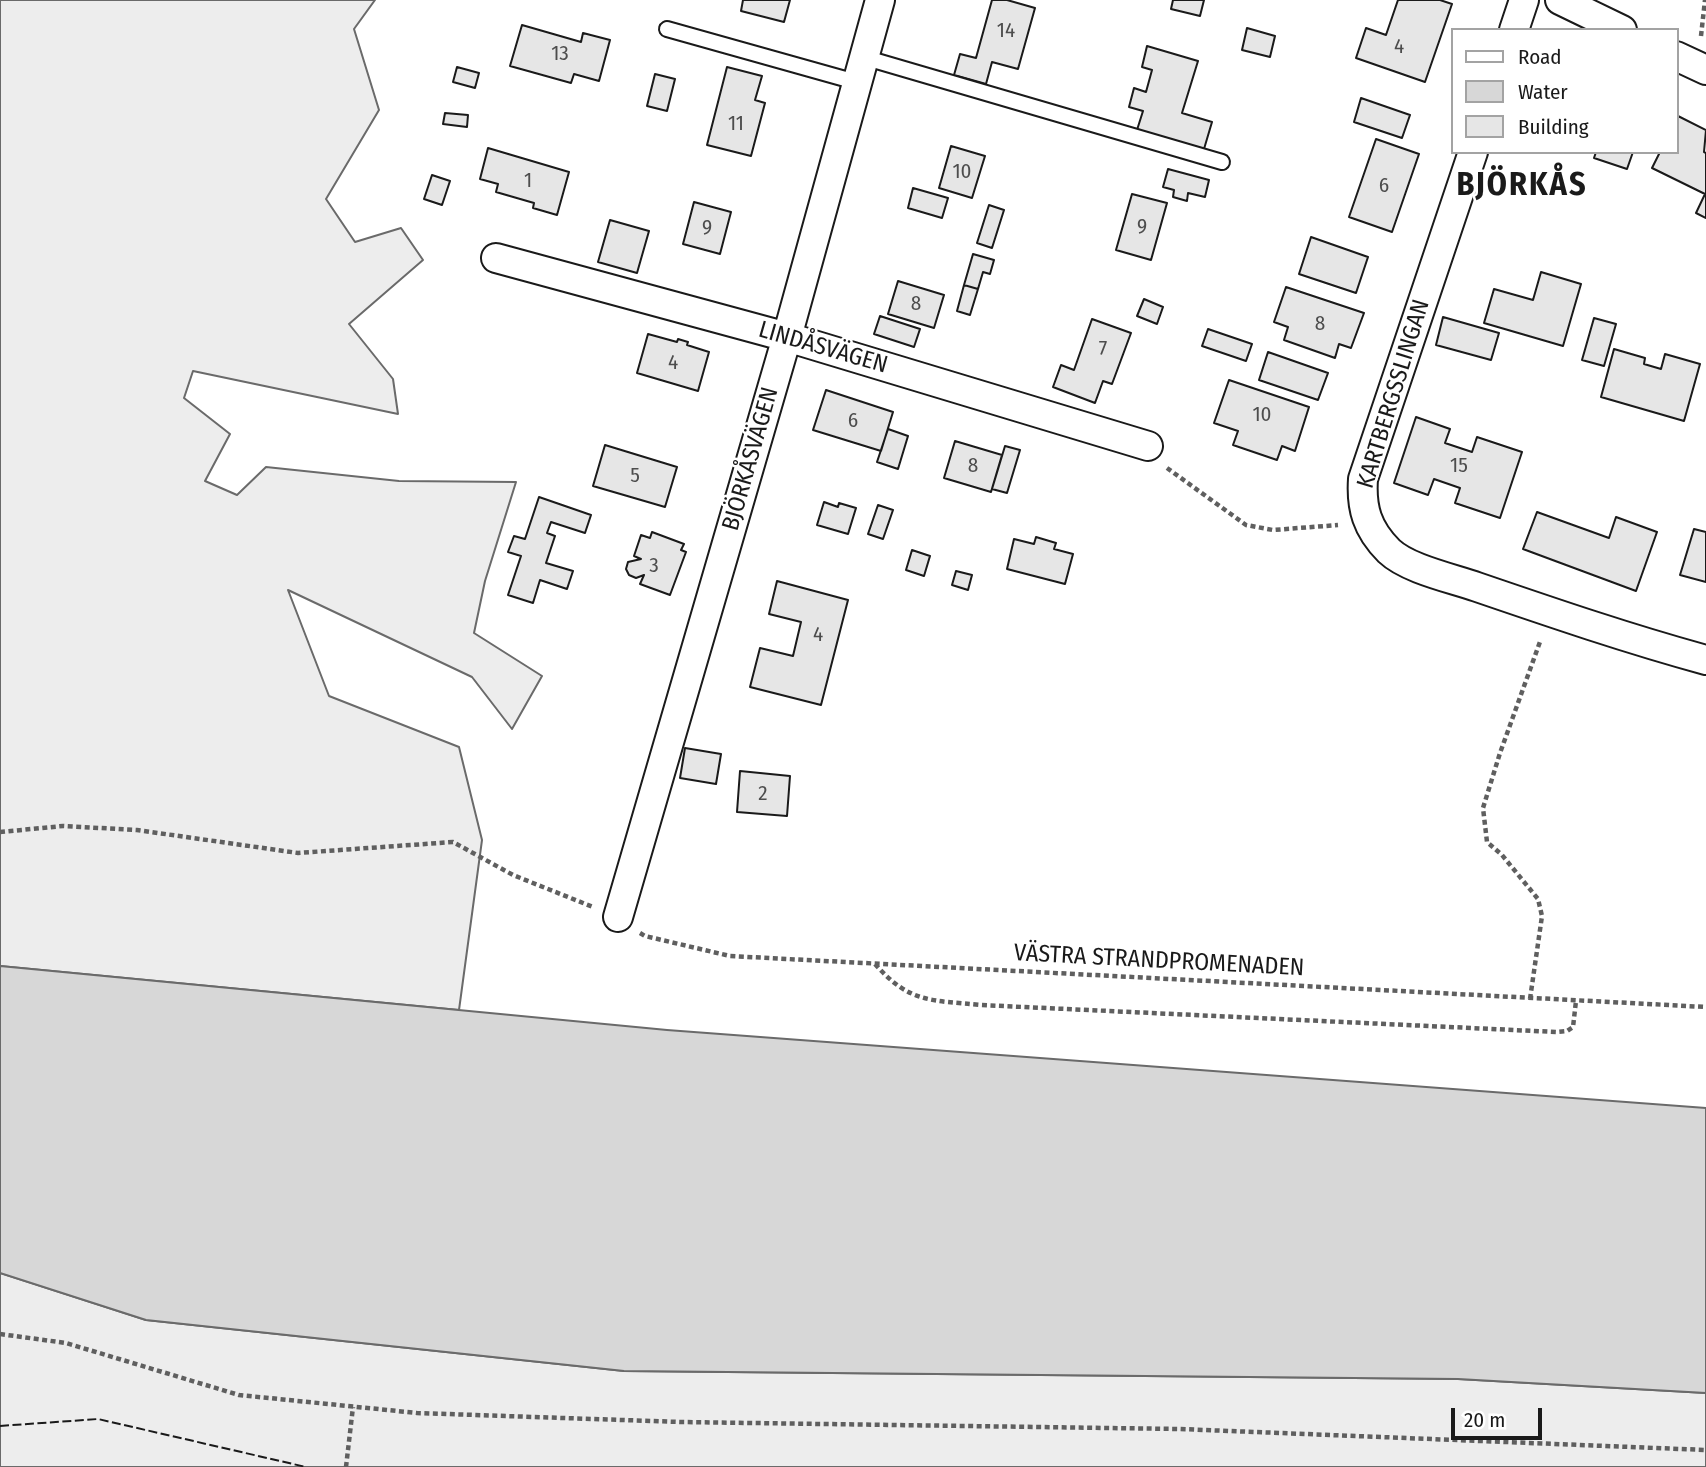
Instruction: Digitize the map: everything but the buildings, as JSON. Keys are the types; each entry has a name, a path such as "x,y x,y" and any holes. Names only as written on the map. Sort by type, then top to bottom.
{"street":[{"name":"BJÖRKÅSVÄGEN","path":"618,917 787,337 880,0"},
{"path":"1515,28 1524,0"},
{"path":"1560,0 1618,28"},
{"path":"1678,56 1706,69"},
{"name":"KARTBERGSSLINGAN","path":"1472,154 1363,478 1361,502 1368,520 1379,540 1391,553 1415,566 1706,660"},
{"name":"LINDÅSVÄGEN","path":"495,258 787,337 1148,446"}],"lane":[{"path":"667,29 859,70 1222,162"}],"path":[{"path":"1148,446 1169,470 1246,525 1273,530 1323,528 1368,520"},
{"path":"1530,999 1542,916 1538,900 1502,855 1488,842 1483,807 1551,612"},
{"name":"VÄSTRA STRANDPROMENADEN","path":"0,832 63,826 136,830 298,853 453,842 513,875 618,917 645,936 730,956 1706,1007"},
{"path":"874,964 891,983 917,996 981,1004 1556,1032 1567,1031 1573,1027 1576,1001"},
{"path":"0,1334 66,1343 239,1395 417,1413 639,1421 1180,1429 1706,1450"},
{"path":"346,1467 353,1407"}],"shaded area":[{"path":"0,0 375,0 354,29 379,110 326,199 355,242 401,228 423,260 349,324 393,379 398,414 193,371 184,398 230,434 205,481 237,495 266,467 399,481 516,482 485,581 474,633 542,676 512,729 472,677 288,590 329,696 459,747 482,840 459,1010 0,966"},
{"path":"0,1273 146,1320 624,1371 1458,1379 1706,1393 1706,1467 0,1467"}],"water":[{"path":"0,966 667,1030 1706,1108 1706,1393 1458,1379 624,1371 146,1320 0,1273"}],"fence":[{"path":"0,1426 98,1419 306,1467"}],"district":[{"name":"BJÖRKÅS","path":"1522,186"}]}
